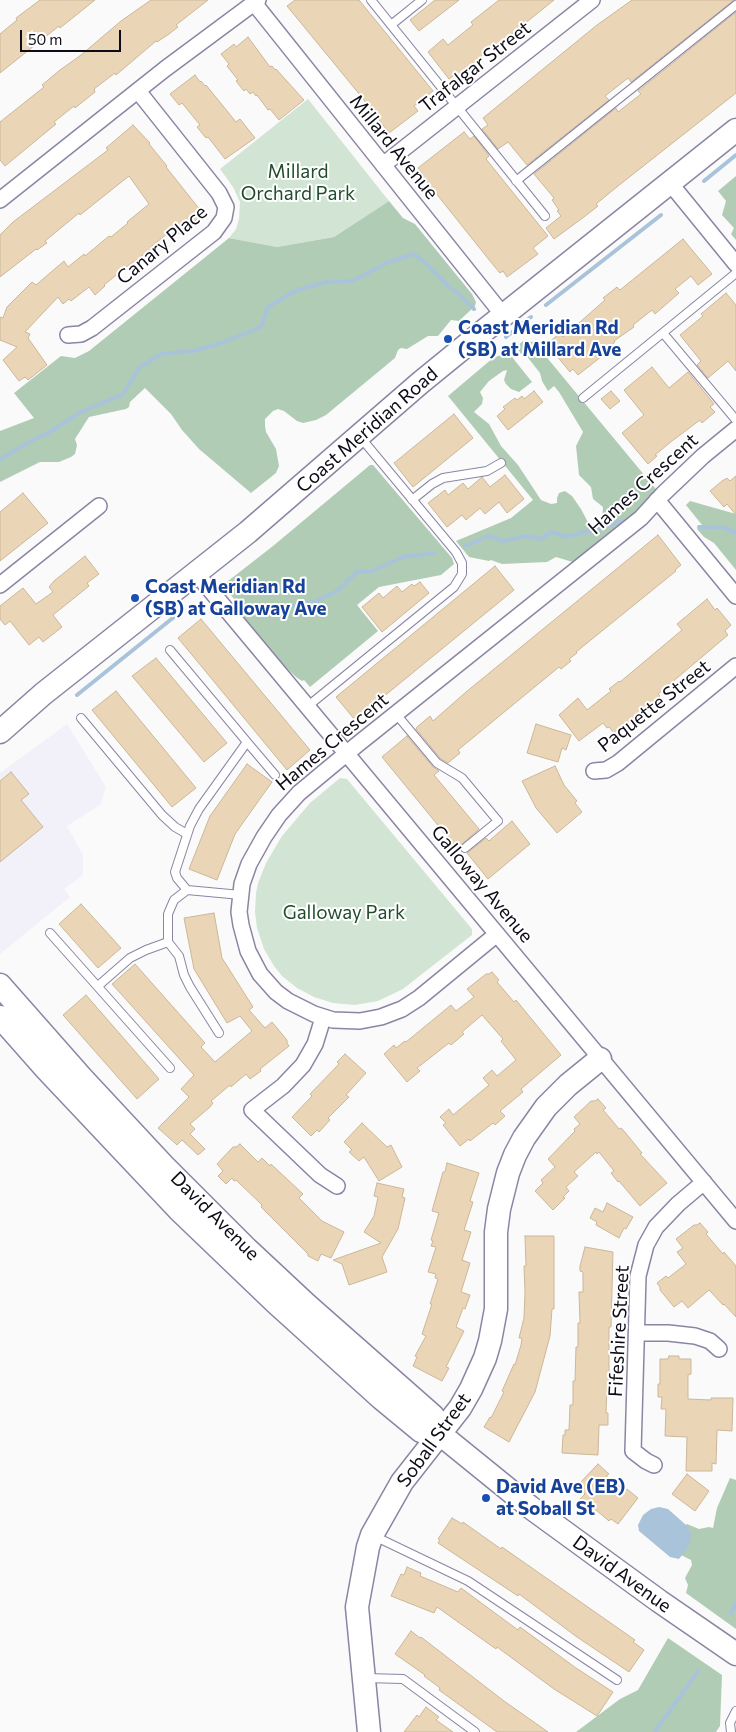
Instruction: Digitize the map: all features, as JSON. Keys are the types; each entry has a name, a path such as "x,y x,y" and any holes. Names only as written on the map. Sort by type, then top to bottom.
{"main road":[{"name":"Coast Meridian Road","path":"1,728 290,497 359,436 503,315 736,130"},
{"name":"David Avenue","path":"0,985 87,1085 163,1165 247,1249 358,1351 433,1416 438,1424 440,1434"},
{"name":"David Avenue","path":"0,1017 133,1163 248,1277 319,1343 421,1431 428,1434 440,1434 530,1507 658,1601 736,1654"},
{"name":"Soball Street","path":"369,1732 357,1606 372,1535 402,1482 460,1408 485,1358 496,1309 496,1232 499,1209 508,1173 515,1155 524,1138 546,1107 568,1084 600,1059"}],"street":[{"name":"Trafalgar Street","path":"383,165 592,0"},
{"path":"0,200 138,91 256,2"},
{"name":"Millard Avenue","path":"256,2 503,315"},
{"name":"Canary Place","path":"68,335 81,334 92,328 214,232 224,218 226,206 219,193 138,91"},
{"path":"670,183 736,264"},
{"name":"Hames Crescent","path":"497,934 419,998 402,1009 360,1021 339,1021 324,1018 288,1002 260,974 244,940 240,912 242,884 247,869 271,826 299,793 641,518 703,456 736,429"},
{"path":"658,500 736,596"},
{"path":"0,585 99,506"},
{"name":"Galloway Avenue","path":"196,573 736,1221"},
{"name":"Paquette Street","path":"594,771 606,770 618,762 736,666"},
{"path":"324,1018 315,1044 303,1065 283,1086 252,1110 324,1179 337,1186"},
{"name":"Fifeshire Street","path":"654,1465 633,1451 638,1276 646,1245 662,1219 704,1182"},
{"path":"637,1333 668,1333 695,1336 710,1341 719,1349"}],"lane":[{"path":"371,0 545,216"},
{"path":"391,25 422,0"},
{"path":"516,181 736,5"},
{"path":"583,398 736,272"},
{"path":"663,333 736,420"},
{"path":"308,706 454,587 460,580 462,569 460,559 359,436"},
{"path":"412,500 443,478 487,471 501,463"},
{"path":"170,650 275,776"},
{"path":"396,714 437,763 462,778 498,821 465,848"},
{"path":"81,718 162,815 175,827 187,834"},
{"path":"187,890 176,878 175,872 187,834 199,809 247,742"},
{"path":"219,1033 190,987 184,975 179,956 168,942 168,914 170,906 179,894 187,890 241,896"},
{"path":"50,933 170,1068"},
{"path":"98,986 130,958 168,942"},
{"path":"372,1535 468,1581 617,1680"},
{"path":"363,1678 404,1679 475,1732"},
{"path":"731,1732 730,1723 736,1711"}],"shaded area":[{"path":"67,724 106,787 100,805 67,826 83,855 83,875 64,889 70,897 0,954 0,773"}],"green space":[{"name":"Millard Orchard Park","path":"308,99 389,201 334,237 277,247 229,238 236,229 239,219 240,202 233,187 220,169"},
{"path":"736,176 736,240 731,234 734,228 722,215 726,201 718,191"},
{"path":"389,201 403,218 415,224 472,294 476,302 475,306 459,321 451,320 438,336 428,336 407,349 401,348 398,350 395,358 326,415 303,423 297,421 284,411 278,409 273,411 265,419 265,426 266,432 276,449 279,466 276,473 251,493 199,449 171,414 145,388 130,402 129,407 126,409 89,417 75,439 77,445 75,454 71,457 59,462 40,462 0,482 0,431 34,418 14,393 61,356 75,358 89,351 229,238 277,247 334,237"},
{"path":"523,341 534,342 660,494 576,563 556,557 547,562 502,564 491,560 469,557 456,541 511,518 533,500 448,396 493,358 508,352 532,382 519,392 511,389 504,380 507,370 503,371 489,381 480,392 483,398 482,404 474,412 489,424 501,446 518,465 541,500 551,504 557,503 559,493 565,491 572,496 590,526 602,520 603,507 593,499 591,487 579,475 576,446 583,432 559,392 554,386 548,391 540,373 525,354 521,354 516,347"},
{"path":"370,465 373,465 452,558 454,564 441,575 379,587 357,605 378,631 310,687 304,680 302,681 296,677 279,661 241,616 242,609 223,585"},
{"path":"690,501 736,514 736,570 714,543 704,537 697,529 702,525 686,505"},
{"name":"Galloway Park","path":"340,778 347,779 472,929 472,935 403,989 378,1001 355,1005 333,1003 314,997 297,988 282,976 264,949 257,928 255,912 258,883 266,863 282,836 310,803"},
{"path":"730,1478 736,1480 736,1629 686,1593 688,1585 685,1578 692,1565 691,1560 681,1555 683,1527 687,1524 699,1529 713,1528 717,1508"},
{"path":"668,1638 722,1675 720,1726 716,1732 576,1732 620,1699 638,1690"}],"water":[{"path":"659,1507 668,1509 686,1525 691,1533 689,1546 679,1559 670,1557 639,1531 638,1525 643,1515 651,1509"}],"building":[{"path":"40,0 95,0 0,73 0,34 17,20 16,18"},
{"path":"151,0 208,0 176,25 178,27 156,41 116,75 115,73 94,89 95,92 54,122 56,124 5,166 0,160 0,122 44,87 42,85 60,70 121,21"},
{"path":"295,0 359,0 433,91 414,106 418,111 389,133 287,6"},
{"path":"435,0 459,0 419,31 410,20"},
{"path":"499,0 554,0 497,46 496,44 458,76 456,74 449,79 428,52 443,39 448,45 473,25 471,22"},
{"path":"632,0 734,0 631,82 628,78 605,96 609,100 527,165 508,142 498,149 482,129 488,125 483,118 597,25"},
{"path":"736,12 736,93 596,204 598,206 554,239 546,228 561,216 552,200 554,198 534,174 616,108 618,112 641,94 638,91"},
{"path":"248,37 270,67 272,66 276,69 304,100 279,120 270,109 268,110 257,95 253,92 250,94 246,89 244,91 227,66 229,64 221,54 234,44 236,47"},
{"path":"195,75 200,82 206,85 236,122 240,119 255,138 225,159 208,137 206,138 197,127 200,125 182,103 179,105 170,94"},
{"path":"133,125 150,143 166,167 201,211 199,213 201,216 179,234 174,228 151,247 152,249 104,285 95,295 89,287 71,301 69,299 63,304 58,297 25,332 30,334 28,338 47,365 28,380 25,377 19,381 3,360 17,347 0,340 0,317 3,318 7,307 32,282 36,285 64,261 68,267 84,254 85,256 109,236 111,237 149,204 129,176 80,215 79,213 45,241 47,243 36,249 0,277 0,235 13,222 108,150 106,148"},
{"path":"464,132 470,139 474,136 489,156 486,159 548,236 533,248 538,254 507,277 503,271 500,273 490,261 423,177 418,168"},
{"path":"683,239 712,274 698,285 691,276 675,289 679,293 655,314 652,310 633,325 634,327 614,341 607,349 608,351 578,375 573,369 570,372 547,344 560,333 563,337 605,300 603,298 617,287 620,290"},
{"path":"726,293 736,305 736,371 728,361 708,378 697,365 701,361 680,335"},
{"path":"652,367 669,388 688,372 714,404 710,407 715,412 702,423 700,420 672,441 655,455 657,456 648,464 622,433 644,415 624,390"},
{"path":"534,391 543,402 508,430 497,416 505,409 503,407 515,398 517,400 522,396 524,399"},
{"path":"611,391 620,401 610,409 601,399"},
{"path":"454,414 473,438 413,487 394,463"},
{"path":"505,475 524,499 507,513 499,502 485,514 480,508 466,520 462,515 447,527 428,503 445,490 448,495 463,483 468,489 482,477 490,487"},
{"path":"736,476 736,515 727,504 724,507 710,491 727,478 730,481"},
{"path":"23,493 48,523 0,561 0,512"},
{"path":"658,535 681,565 676,571 576,652 569,659 571,661 561,669 559,667 458,750 460,753 448,763 441,759 416,729 417,727 430,716 433,721"},
{"path":"85,556 99,574 87,583 89,586 53,615 62,627 43,642 39,637 29,645 10,621 5,625 0,619 0,606 23,588 36,604 53,592 49,587 54,581"},
{"path":"495,566 514,590 355,720 336,697"},
{"path":"420,582 429,593 382,632 362,607 379,593 383,598 397,586 402,592 412,584 414,586"},
{"path":"707,599 715,610 717,608 731,625 725,631 728,635 658,694 660,696 614,733 603,723 579,741 559,715 578,698 587,710 611,691 609,689 682,630 677,624"},
{"path":"201,619 310,750 287,770 178,638"},
{"path":"156,658 227,743 204,762 132,676"},
{"path":"116,691 196,788 172,807 92,710"},
{"path":"536,724 571,735 566,750 562,748 558,762 527,753"},
{"path":"407,736 433,767 439,771 434,775 479,829 461,845 459,843 455,846 382,757"},
{"path":"247,764 272,782 235,834 217,880 189,869 210,816"},
{"path":"555,766 564,785 577,801 575,803 582,812 557,833 536,808 522,781"},
{"path":"11,772 29,794 21,800 43,827 0,862 0,781"},
{"path":"512,821 530,844 488,879 467,853 486,838 489,841"},
{"path":"81,904 121,948 98,968 59,924"},
{"path":"214,913 222,958 253,1007 249,1010 265,1028 272,1022 287,1040 289,1046 250,1079 246,1074 231,1087 230,1085 211,1101 213,1103 210,1107 190,1124 195,1129 190,1134 205,1149 198,1155 182,1140 177,1145 158,1128 189,1097 181,1089 194,1075 112,984 135,964 205,1043 201,1047 215,1062 252,1031 240,1016 227,1023 194,969 184,918"},
{"path":"492,972 499,980 497,982 514,1002 516,1000 561,1055 521,1089 523,1092 500,1111 505,1116 495,1125 493,1123 470,1141 469,1139 460,1146 443,1125 446,1123 440,1117 449,1109 453,1115 489,1085 483,1078 492,1070 497,1076 516,1060 501,1041 503,1039 482,1015 462,1032 464,1034 451,1045 449,1043 417,1068 420,1071 407,1082 384,1054 394,1045 396,1048 406,1042 451,1005 456,1011 474,997 467,989 486,974"},
{"path":"86,995 159,1079 137,1099 63,1015"},
{"path":"345,1054 366,1073 346,1095 349,1097 328,1118 330,1120 319,1132 317,1130 311,1136 292,1117 312,1096 310,1094 339,1064 337,1062"},
{"path":"598,1099 606,1108 603,1110 619,1129 621,1128 624,1131 642,1153 640,1154 667,1183 640,1206 611,1173 614,1171 599,1152 597,1154 596,1152 574,1172 578,1176 566,1187 569,1191 553,1210 535,1191 543,1183 541,1180 555,1167 548,1159 580,1124 574,1117 591,1101"},
{"path":"362,1123 387,1147 391,1145 402,1167 379,1181 364,1157 359,1161 349,1152 352,1150 344,1142"},
{"path":"240,1144 258,1162 262,1158 270,1166 271,1164 303,1194 299,1198 322,1221 344,1232 331,1258 321,1254 318,1261 308,1256 261,1207 262,1205 236,1180 234,1181 232,1178 226,1184 218,1176 223,1171 217,1164 233,1147"},
{"path":"447,1163 479,1173 470,1201 473,1202 464,1230 471,1232 462,1260 470,1263 461,1292 470,1295 456,1327 464,1331 446,1367 449,1368 442,1381 413,1366 417,1357 415,1356 426,1336 422,1334 438,1279 435,1278 436,1274 428,1272 436,1247 431,1246 433,1241 431,1240 439,1213 432,1211"},
{"path":"377,1183 404,1189 402,1197 405,1198 398,1229 382,1257 387,1272 349,1285 342,1264 333,1260 381,1243 364,1232 374,1216 378,1197 374,1196"},
{"path":"607,1203 633,1217 619,1238 596,1225 597,1222 590,1218 595,1208 603,1212"},
{"path":"700,1223 708,1232 706,1234 736,1266 736,1317 709,1290 688,1308 682,1301 674,1307 660,1290 657,1283 666,1276 668,1278 686,1264 677,1252 683,1248 676,1239 694,1225"},
{"path":"525,1236 554,1236 554,1309 552,1309 550,1336 535,1392 509,1442 484,1427 491,1418 504,1392 502,1391 515,1365 521,1345 522,1338 519,1338 524,1318"},
{"path":"585,1247 613,1252 611,1327 609,1327 609,1387 607,1387 606,1413 608,1413 608,1425 599,1425 598,1455 562,1453 563,1435 565,1435 565,1430 569,1430 570,1405 573,1405 573,1381 575,1381 576,1347 578,1347 578,1323 580,1323 579,1292 583,1292 583,1272 580,1271 580,1266"},
{"path":"669,1356 679,1356 679,1359 691,1359 691,1374 688,1375 688,1399 711,1400 711,1398 733,1398 732,1431 717,1430 716,1464 712,1463 712,1471 686,1471 687,1437 665,1436 666,1409 661,1409 662,1397 658,1397 658,1384 660,1384 660,1359 668,1359"},
{"path":"598,1464 609,1474 606,1476 625,1491 627,1489 638,1498 618,1524 611,1519 609,1521 590,1505 588,1507 579,1500 585,1494 577,1486"},
{"path":"687,1474 709,1491 695,1511 672,1494"},
{"path":"452,1518 462,1524 463,1522 501,1549 502,1547 635,1640 633,1642 644,1650 629,1672 577,1637 519,1594 518,1596 438,1543 440,1540 438,1539"},
{"path":"407,1567 421,1573 420,1576 458,1592 461,1588 518,1630 520,1627 576,1668 613,1692 597,1716 554,1689 497,1647 496,1649 437,1607 434,1613 391,1596 401,1574 404,1575"},
{"path":"411,1631 548,1732 497,1732 439,1690 440,1688 425,1675 395,1654"},
{"path":"426,1707 439,1717 436,1720 453,1732 404,1732"}],"waterway":[{"path":"704,181 736,155"},
{"path":"546,305 661,215"},
{"path":"0,459 48,433 81,412 123,394 139,368 161,354 192,351 219,344 261,327 268,307 297,290 326,282 353,281 386,263 414,254 474,309"},
{"path":"506,337 531,317"},
{"path":"465,546 489,536 504,541 526,536 541,539 551,532 566,537 624,521"},
{"path":"699,527 723,527 736,533"},
{"path":"244,605 278,609 314,602 337,591 357,572 372,571 403,557 434,553"},
{"path":"77,695 179,613"},
{"path":"731,1613 736,1603"},
{"path":"655,1732 698,1671"}],"place":[{"name":"Coast Meridian Rd (SB) at Millard Ave","path":"448,339"},
{"name":"Coast Meridian Rd (SB) at Galloway Ave","path":"135,598"},
{"name":"David Ave (EB) at Soball St","path":"486,1498"}]}
